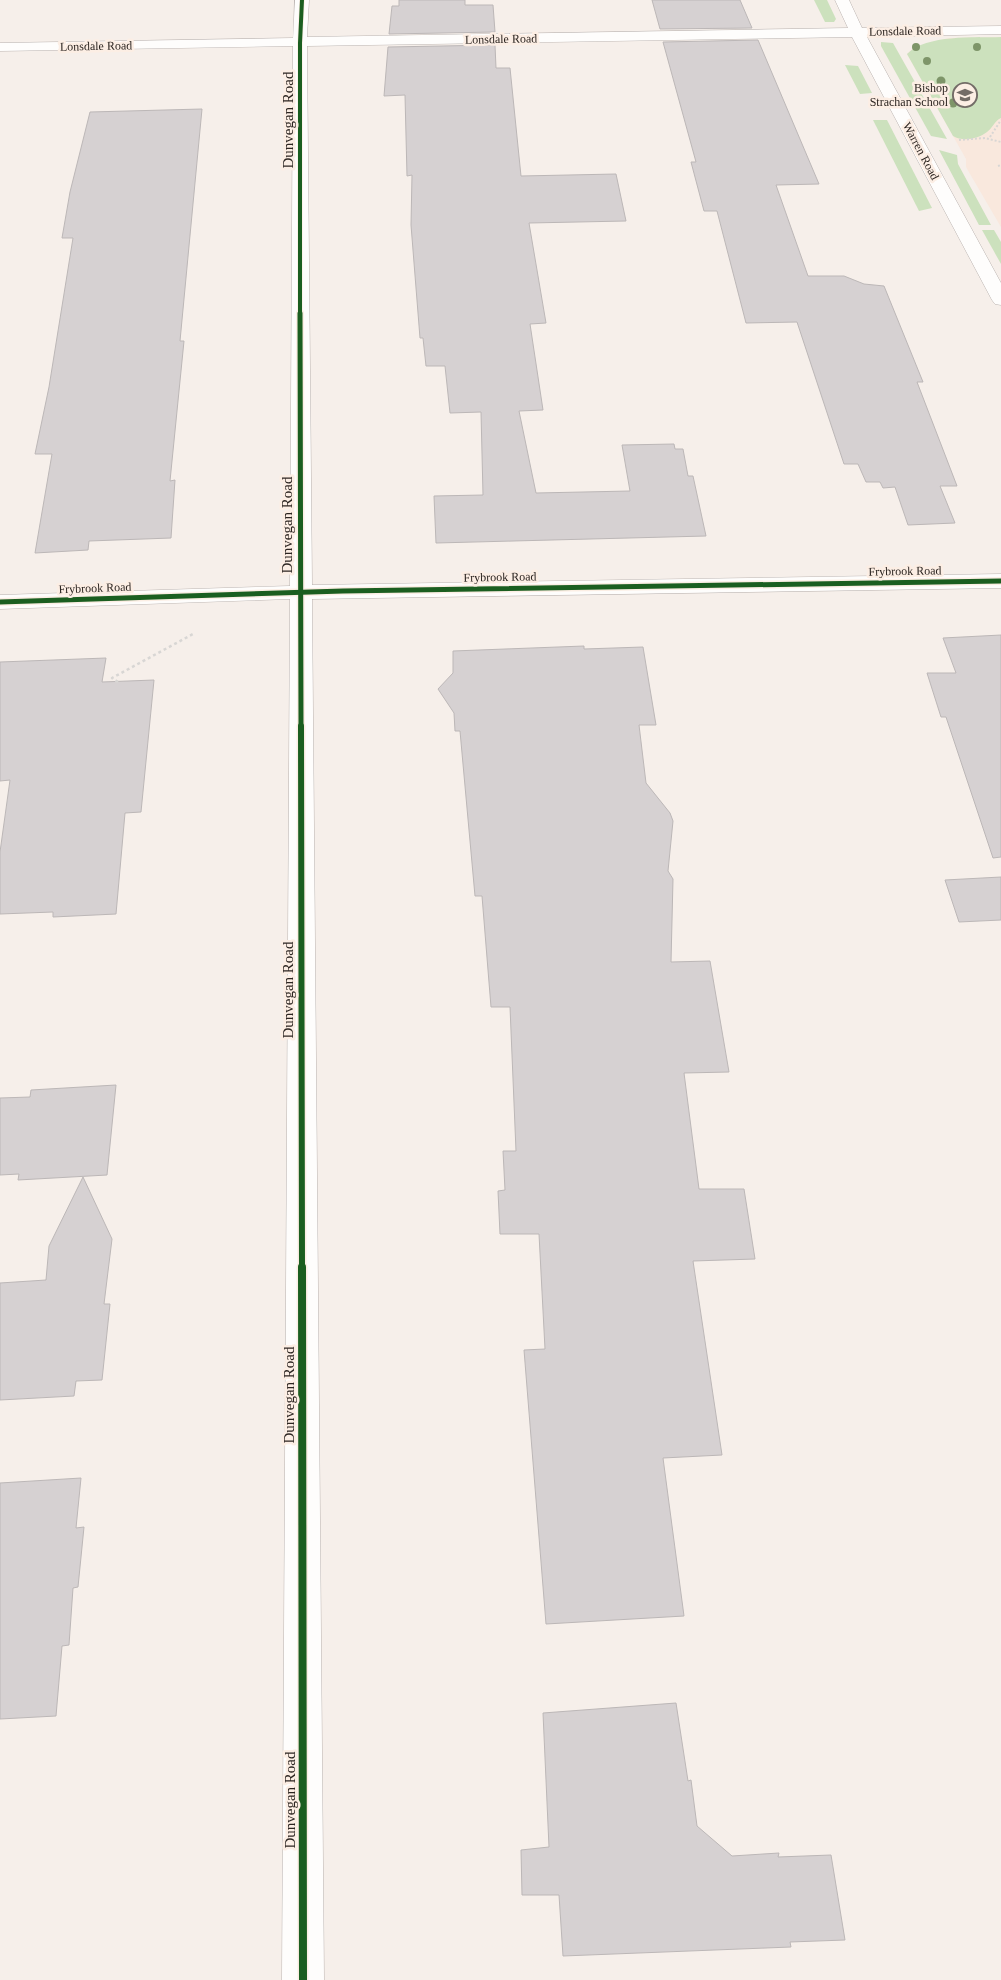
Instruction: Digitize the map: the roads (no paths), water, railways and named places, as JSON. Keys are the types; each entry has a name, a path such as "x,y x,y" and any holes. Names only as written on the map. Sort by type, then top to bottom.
{"street":[{"name":"Dunvegan Road","path":"302,0 300,43 300,592 303,1980"},
{"name":"Warren Road","path":"842,0 1001,300"},
{"name":"Lonsdale Road","path":"0,47 1001,30"},
{"name":"Frybrook Road","path":"0,602 300,592 1001,581"}],"place":[{"name":"Bishop Strachan School","path":"965,95"}]}
